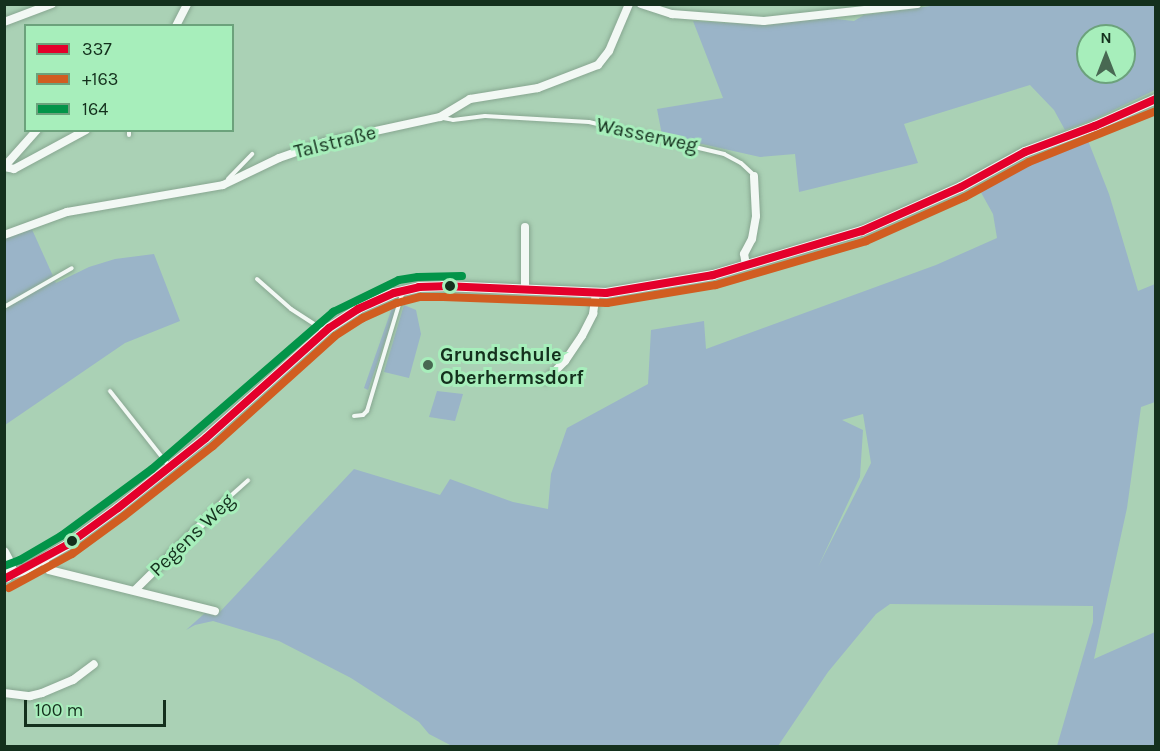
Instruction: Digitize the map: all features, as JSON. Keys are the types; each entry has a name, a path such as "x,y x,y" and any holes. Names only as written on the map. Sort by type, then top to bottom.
{"street":[{"path":"4,21 52,4"},
{"path":"177,24 187,4"},
{"name":"Talstraße","path":"4,235 67,212 223,185 302,149 440,117 470,99 538,88 598,65 609,51 629,4"},
{"path":"641,4 672,14 750,21 917,4"},
{"path":"6,578 67,545 171,467 325,331 358,309 402,290 437,286 525,288 596,293 660,286 713,275 862,231 980,178 1021,154 1095,126 1155,99"},
{"path":"4,167 35,132"},
{"path":"4,167 14,169 82,132"},
{"name":"Wasserweg","path":"746,264 744,254 753,239 756,216 754,176"},
{"path":"525,227 525,288"},
{"path":"546,380 565,361 582,336 593,314 596,293"},
{"name":"Pegens Weg","path":"135,590 225,501"},
{"path":"6,553 17,560 40,560 49,570 215,611"},
{"path":"6,553 12,565 6,578"},
{"path":"4,693 30,696 42,693 74,680 94,664"}],"lane":[{"name":"Wasserweg","path":"440,117 453,120 485,116 589,122 724,154 741,163 754,176"},
{"path":"223,185 252,154"},
{"path":"4,307 72,268"},
{"path":"257,279 291,309 325,331"},
{"path":"354,416 363,415 367,411 402,290"},
{"path":"110,391 171,467"},
{"name":"Pegens Weg","path":"225,501 248,480"}],"shaded area":[{"path":"945,4 1155,5 1155,90 1095,119 1065,130 1054,110 1030,85 904,124 918,163 799,192 795,154 760,157 662,135 657,109 723,98 693,21 767,25 827,18 854,21 864,15"},
{"path":"1087,138 1109,194 1138,291 1155,284 1155,402 1141,407 1127,508 1094,659 1155,632 1155,746 1057,746 1093,622 1093,606 890,604 876,614 828,672 778,746 452,746 429,734 419,722 351,678 279,641 213,621 195,625 186,630 205,613 216,616 354,469 440,495 450,479 513,502 548,509 551,474 567,428 648,384 651,330 704,321 706,349 936,265 997,238 993,214 978,187 1020,162","holes":["863,414 871,463 818,567 860,477 863,430 842,420"]},
{"path":"30,225 53,276 5,305 5,236"},
{"path":"154,254 180,321 125,343 5,425 5,309 54,280 56,283 89,267 115,259"},
{"path":"393,305 397,306 368,390 364,388"},
{"path":"404,305 416,310 421,334 409,378 384,372"},
{"path":"437,391 463,394 455,421 429,417"}],"transit line":[{"name":"337","path":"4,579 67,545 118,508 206,438 329,328 358,309 394,293 419,287 443,286 606,293 713,275 862,231 961,187 1025,152 1095,126 1156,99"},
{"name":"+163","path":"9,588 72,554 124,516 213,446 335,336 363,318 397,303 420,297 607,303 716,285 866,241 965,197 1029,162 1156,111"},
{"name":"164","path":"4,566 20,560 61,536 152,469 333,312 399,280 462,276"}],"place":[{"name":"Grundschule Oberhermsdorf","path":"428,365"}]}
